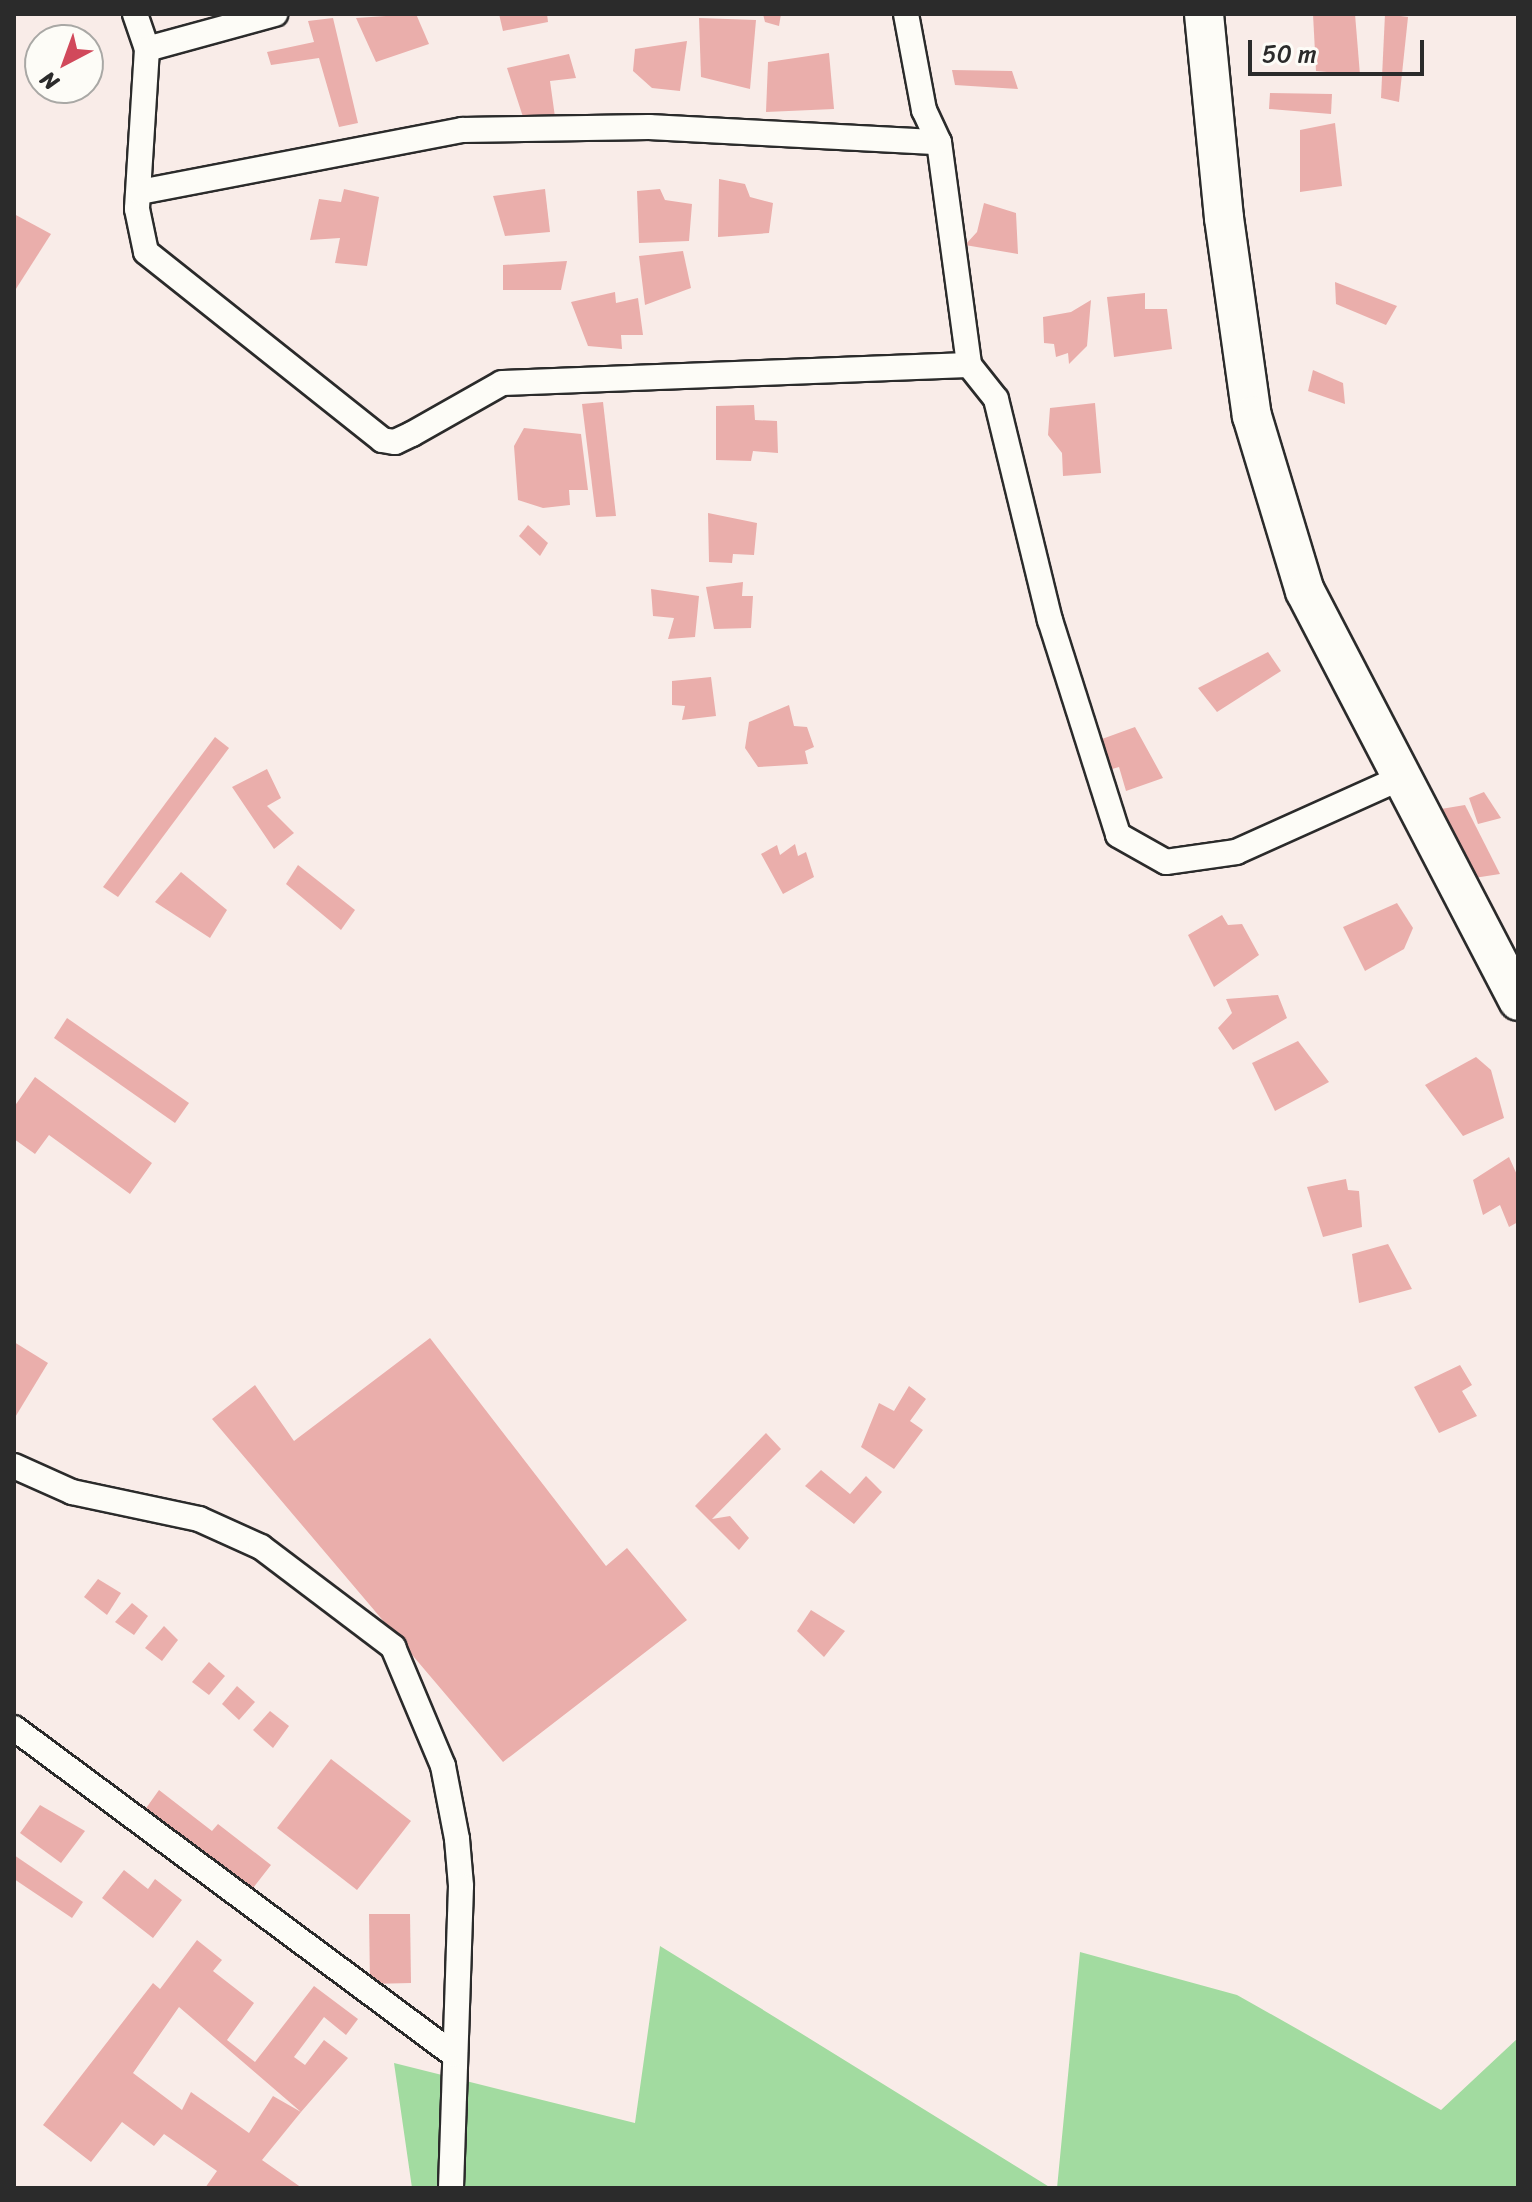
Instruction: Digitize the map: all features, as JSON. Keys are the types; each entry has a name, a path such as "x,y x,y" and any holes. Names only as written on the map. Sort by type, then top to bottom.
{"main road":[{"path":"1204,14 1224,218 1252,416 1305,591 1518,1001"}],"street":[{"path":"135,14 147,49 137,209 146,252 382,440 395,442 412,434 502,383 969,365"},
{"path":"147,49 275,14"},
{"path":"906,14 924,110 939,142 969,365 996,399 1050,620 1118,835 1166,862 1236,852 1401,778"},
{"path":"140,192 462,130 649,127 939,142"},
{"path":"14,1466 72,1492 199,1519 261,1547 393,1647 443,1766 457,1839 461,1886 453,2054 451,2188"},
{"path":"14,1728 453,2054"}],"green space":[{"path":"660,1946 1051,2188 412,2188 394,2063 635,2123"},
{"path":"1080,1952 1237,1995 1441,2110 1518,2038 1518,2188 1057,2188"}],"building":[{"path":"416,14 429,44 376,62 356,18"},
{"path":"499,14 547,14 548,22 503,31"},
{"path":"763,14 781,14 779,26 765,22"},
{"path":"1313,14 1355,14 1360,75 1316,71"},
{"path":"1385,14 1408,17 1399,102 1381,98"},
{"path":"333,18 358,123 339,127 319,58 271,65 267,52 314,42 308,21"},
{"path":"699,18 756,20 750,89 701,77"},
{"path":"687,41 680,91 652,88 633,71 635,49"},
{"path":"829,53 834,109 766,112 768,62"},
{"path":"569,54 576,78 550,81 555,117 524,120 507,68"},
{"path":"952,70 1012,71 1018,89 955,85"},
{"path":"1270,93 1332,94 1331,114 1269,109"},
{"path":"1335,123 1342,186 1300,192 1300,130"},
{"path":"719,179 745,184 750,197 773,203 769,233 718,237"},
{"path":"344,189 379,197 367,266 335,263 340,238 310,240 319,199 341,202"},
{"path":"545,189 550,232 505,236 493,196"},
{"path":"660,189 665,200 692,204 689,241 639,243 637,191"},
{"path":"984,203 1016,213 1018,254 965,245 977,232"},
{"path":"14,214 51,234 14,292"},
{"path":"683,251 691,288 645,305 639,256"},
{"path":"567,261 561,290 503,290 503,265"},
{"path":"1335,282 1397,306 1386,325 1336,304"},
{"path":"615,292 616,303 638,298 643,335 621,335 622,349 588,346 571,302"},
{"path":"1145,293 1145,309 1167,309 1172,349 1114,357 1107,297"},
{"path":"1091,300 1087,346 1069,364 1068,353 1056,357 1054,344 1044,343 1043,317 1071,312"},
{"path":"1313,370 1343,383 1345,404 1308,391"},
{"path":"603,402 616,516 596,517 582,404"},
{"path":"1095,403 1101,473 1063,476 1062,453 1048,435 1050,408"},
{"path":"754,405 755,420 777,421 778,453 753,451 751,461 716,460 716,406"},
{"path":"524,428 581,434 588,490 569,490 570,505 543,508 518,500 514,446"},
{"path":"708,513 757,523 754,555 733,554 732,563 709,562"},
{"path":"528,525 548,543 540,556 519,536"},
{"path":"743,582 742,596 753,596 751,628 714,629 706,587"},
{"path":"651,589 699,596 695,637 668,639 674,618 653,616"},
{"path":"1268,652 1281,671 1217,712 1198,688"},
{"path":"711,677 716,716 682,720 685,706 672,705 672,681"},
{"path":"789,705 794,726 807,727 814,747 805,751 808,764 758,767 745,748 749,722"},
{"path":"1135,727 1163,778 1126,791 1119,767 1105,771 1108,757 1102,739"},
{"path":"215,737 229,748 118,897 103,887"},
{"path":"267,769 281,798 267,806 294,833 274,849 232,787"},
{"path":"1484,792 1501,818 1478,824 1469,798"},
{"path":"1465,805 1500,874 1474,878 1441,809"},
{"path":"795,844 798,856 806,852 814,877 783,894 761,854 777,845 780,855"},
{"path":"298,865 355,910 341,930 286,884"},
{"path":"181,872 227,910 210,938 155,902"},
{"path":"1397,903 1413,928 1404,949 1365,971 1343,927"},
{"path":"1222,915 1228,925 1242,924 1259,955 1214,987 1188,935"},
{"path":"1278,995 1287,1018 1233,1050 1218,1028 1232,1013 1226,999"},
{"path":"67,1018 189,1103 175,1123 54,1038"},
{"path":"1298,1041 1329,1082 1275,1111 1252,1063"},
{"path":"1476,1057 1491,1070 1504,1118 1463,1136 1425,1085"},
{"path":"35,1077 152,1163 130,1194 49,1135 35,1154 14,1139 14,1107"},
{"path":"1509,1157 1518,1177 1518,1222 1509,1227 1500,1205 1483,1215 1473,1180"},
{"path":"1346,1179 1348,1190 1359,1191 1362,1227 1323,1237 1307,1187"},
{"path":"1388,1244 1412,1289 1359,1303 1352,1254"},
{"path":"430,1338 606,1566 627,1548 687,1620 503,1762 212,1419 255,1385 294,1441"},
{"path":"14,1342 48,1363 14,1419"},
{"path":"1460,1365 1472,1385 1462,1391 1477,1416 1439,1433 1414,1387"},
{"path":"909,1386 926,1399 910,1421 923,1430 894,1469 861,1447 879,1403 894,1411"},
{"path":"766,1433 781,1449 712,1519 730,1516 749,1538 739,1550 695,1506"},
{"path":"821,1470 850,1494 866,1476 882,1492 854,1524 805,1486"},
{"path":"98,1579 121,1593 107,1615 84,1597"},
{"path":"132,1603 148,1616 134,1635 115,1622"},
{"path":"811,1610 845,1631 824,1657 797,1631"},
{"path":"164,1626 178,1640 162,1661 145,1648"},
{"path":"209,1662 225,1676 209,1695 192,1682"},
{"path":"237,1686 255,1702 239,1720 222,1704"},
{"path":"270,1711 289,1726 273,1748 253,1730"},
{"path":"331,1759 411,1821 357,1890 277,1828"},
{"path":"159,1790 212,1831 218,1824 271,1865 250,1892 144,1811"},
{"path":"40,1805 85,1831 61,1863 20,1833"},
{"path":"14,1855 83,1902 72,1918 14,1879"},
{"path":"124,1870 148,1889 155,1879 182,1900 153,1938 102,1898"},
{"path":"369,1914 410,1914 411,1983 370,1984"},
{"path":"197,1940 222,1960 213,1971 254,2003 227,2040 255,2062 314,1986 358,2019 346,2035 324,2017 294,2057 305,2065 324,2040 348,2058 262,2160 302,2188 205,2188 217,2171 164,2134 154,2146 122,2122 91,2162 43,2125 153,1983 160,1989","holes":["179,2007 301,2112 273,2096 249,2133 191,2092 182,2110 133,2073"]}]}
